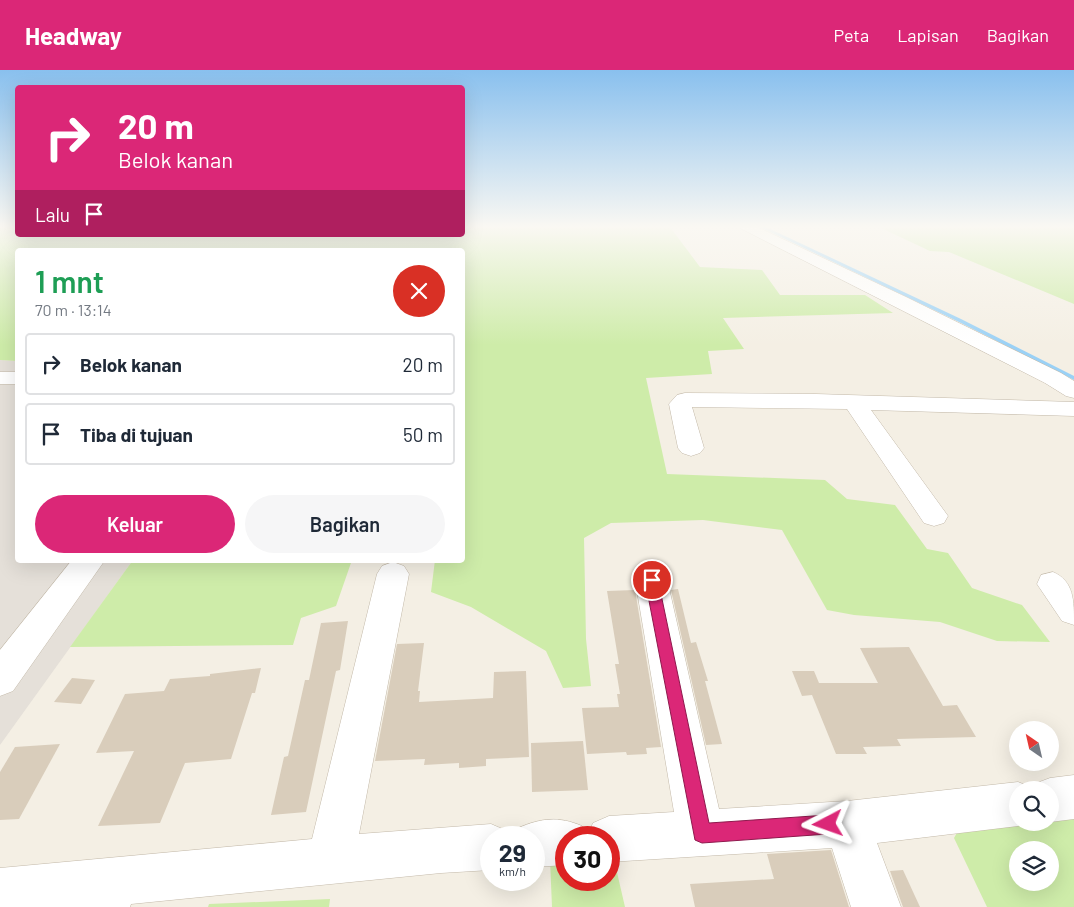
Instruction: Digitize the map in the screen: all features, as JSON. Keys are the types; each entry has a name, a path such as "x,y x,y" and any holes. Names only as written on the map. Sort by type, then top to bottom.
{"street":[{"path":"829,266 1013,351 1074,372"},
{"path":"854,266 892,283 1013,351 1074,391"},
{"path":"0,378 15,378"},
{"path":"691,448 680,404 685,400 855,402 1074,409"},
{"path":"855,402 934,516"},
{"path":"0,679 87,563"},
{"path":"330,861 393,574"},
{"path":"652,580 702,833"},
{"path":"1053,584 1074,611"},
{"path":"1059,799 1074,797"},
{"path":"620,838 847,824 1009,805"},
{"path":"847,824 876,907"},
{"path":"0,893 110,895 330,861 480,847"}],"shaded area":[{"path":"0,360 15,361 15,563 131,563 0,745"}],"green space":[{"path":"0,266 15,266 15,361 0,360"},
{"path":"465,266 699,266 762,270 780,295 865,295 893,313 723,318 744,349 708,351 712,374 646,378 667,474 825,480 847,499 895,505 927,549 948,553 972,588 1022,605 1050,642 997,641 940,622 854,615 827,610 782,530 703,520 611,523 584,538 586,639 591,686 563,688 546,651 471,607 431,592 435,563 465,563"},
{"path":"983,266 1074,266 1074,304"},
{"path":"131,563 351,563 336,606 301,618 293,645 70,647"},
{"path":"1074,816 1074,907 987,907 954,838 959,829 1009,823 1009,831 1059,831 1059,818"},
{"path":"550,859 555,859 555,891 620,891 620,885 625,907 552,907"},
{"path":"330,899 329,907 208,907 209,904"}],"building":[{"path":"678,589 691,643 696,642 708,681 705,681 722,744 706,745 671,590"},
{"path":"635,590 661,747 646,748 647,754 627,755 626,752 587,754 582,708 619,707 617,694 620,694 615,664 619,664 607,591"},
{"path":"348,621 340,670 336,671 306,812 271,815 284,757 288,756 305,680 309,680 321,623"},
{"path":"424,643 418,691 420,691 419,702 493,698 494,672 526,671 529,757 486,759 486,766 459,768 459,763 424,765 425,759 375,761 397,644"},
{"path":"909,647 943,706 957,705 976,737 897,739 901,746 863,747 867,754 836,754 812,695 802,696 792,671 814,671 819,683 878,683 860,648"},
{"path":"261,668 255,693 252,693 231,759 185,763 160,823 98,826 134,751 96,753 125,694 164,691 170,679 210,676 210,674"},
{"path":"72,678 95,680 81,704 54,702"},
{"path":"583,741 588,790 532,792 531,743"},
{"path":"60,744 19,819 0,820 0,772 15,747"},
{"path":"831,850 849,907 695,907 690,884 774,879 767,854"},
{"path":"903,870 920,907 903,907 890,871"}],"waterway":[{"path":"845,266 959,320 1074,378"}],"route":[{"path":"652,580 702,833 828,824"}]}
